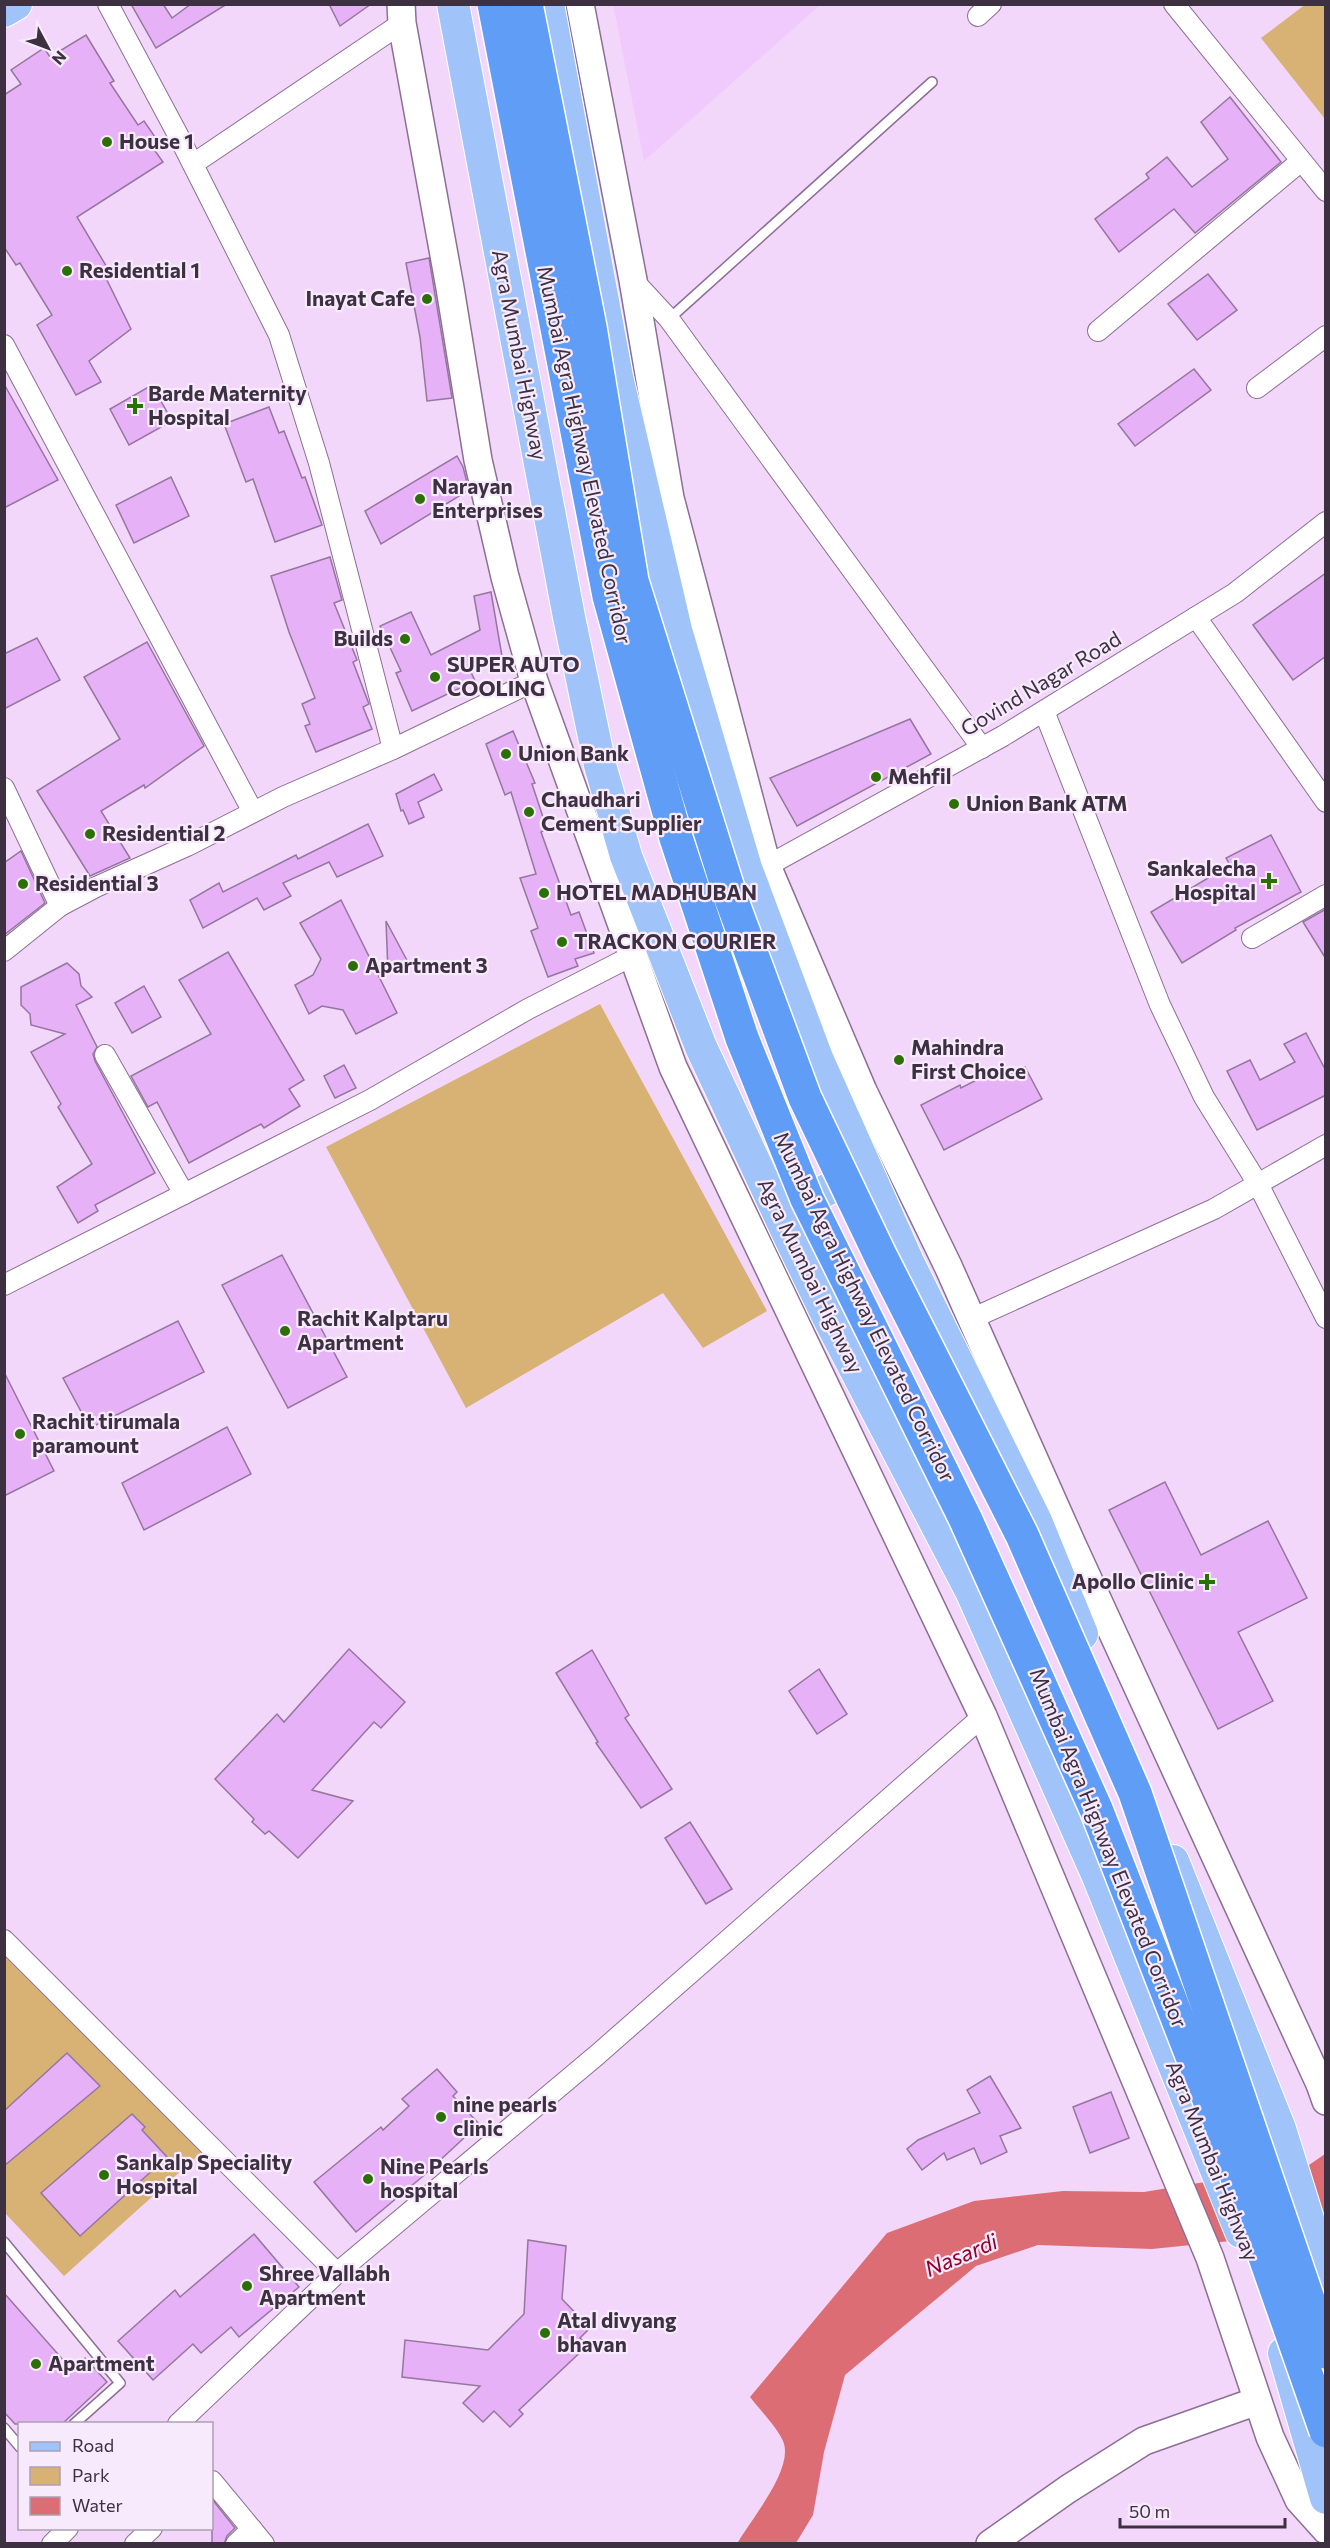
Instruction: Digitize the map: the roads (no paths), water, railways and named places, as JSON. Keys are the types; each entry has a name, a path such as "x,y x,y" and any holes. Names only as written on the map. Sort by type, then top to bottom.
{"highway":[{"name":"Mumbai Agra Highway Elevated Corridor","path":"494,4 609,596 676,838 742,1038 807,1199 965,1518 1096,1809 1217,2120 1326,2430"},
{"name":"Mumbai Agra Highway Elevated Corridor","path":"526,4 590,327 632,581 732,901 805,1098 881,1257 1023,1535 1135,1793 1326,2352"}],"main road":[{"path":"4,11 16,4"},
{"name":"Agra Mumbai Highway","path":"453,4 569,617 600,765 626,856 701,1047 828,1317 971,1591 1097,1874 1263,2285 1326,2498"},
{"path":"548,4 617,377 676,630 746,868 817,1058 867,1171 908,1262 1036,1521 1280,2128 1325,2277"},
{"path":"778,1213 867,1171"}],"street":[{"path":"108,4 193,164 279,335 319,463 393,749"},
{"path":"580,4 633,280 670,498 767,866 863,1091 971,1319 1323,2092"},
{"path":"1174,4 1326,191"},
{"path":"193,164 401,14 478,460 505,577 534,681 632,956 673,1066 983,1716 1210,2258 1270,2437 1299,2500 1326,2530"},
{"path":"1098,331 1301,161"},
{"path":"633,280 669,319 982,748"},
{"path":"1257,388 1326,336"},
{"path":"4,345 253,812"},
{"name":"Govind Nagar Road","path":"767,866 982,748 1044,711 1235,593 1326,522"},
{"path":"1196,617 1326,802"},
{"path":"4,951 60,906 253,812 393,749 534,681"},
{"path":"1044,711 1160,1005 1204,1097 1258,1184 1326,1318"},
{"path":"4,788 60,906"},
{"path":"1252,938 1326,895"},
{"path":"4,1285 370,1100 528,1009 632,956"},
{"path":"105,1055 184,1194"},
{"path":"971,1319 1214,1209 1326,1145"},
{"path":"180,2422 337,2273 597,2055 983,1716"},
{"path":"4,1940 337,2273"},
{"path":"990,2544 1068,2489 1144,2441 1257,2401"},
{"path":"213,2482 258,2536 236,2544"},
{"path":"52,2544 67,2530"},
{"path":"135,2544 151,2530"}],"lane":[{"path":"669,319 932,82"},
{"path":"4,2242 120,2383 76,2422"},
{"path":"84,2415 89,2422"},
{"path":"4,2428 18,2445"}],"water":[{"name":"Nasardi","path":"1325,2154 1325,2217 1250,2239 1152,2249 1038,2245 976,2266 845,2375 824,2452 813,2515 796,2543 737,2544 777,2480 783,2466 785,2452 780,2436 750,2397 887,2233 974,2201 1063,2191 1144,2192 1309,2165"}],"place":[{"name":"House 1","path":"107,142"},
{"name":"Residential 1","path":"67,271"},
{"name":"Inayat Cafe","path":"427,299"},
{"name":"Barde Maternity Hospital","path":"135,406"},
{"name":"Narayan Enterprises","path":"420,499"},
{"name":"Builds","path":"405,639"},
{"name":"SUPER AUTO COOLING","path":"435,677"},
{"name":"Union Bank","path":"506,754"},
{"name":"Mehfil","path":"876,777"},
{"name":"Union Bank ATM","path":"954,804"},
{"name":"Chaudhari Cement Supplier","path":"529,812"},
{"name":"Residential 2","path":"90,834"},
{"name":"Sankalecha Hospital","path":"1269,881"},
{"name":"Residential 3","path":"23,884"},
{"name":"HOTEL MADHUBAN","path":"544,893"},
{"name":"TRACKON COURIER","path":"562,942"},
{"name":"Apartment 3","path":"353,966"},
{"name":"Mahindra First Choice","path":"899,1060"},
{"name":"Rachit Kalptaru Apartment","path":"285,1331"},
{"name":"Rachit tirumala paramount","path":"20,1434"},
{"name":"Apollo Clinic","path":"1207,1582"},
{"name":"nine pearls clinic","path":"441,2117"},
{"name":"Sankalp Speciality Hospital","path":"104,2175"},
{"name":"Nine Pearls hospital","path":"368,2179"},
{"name":"Shree Vallabh Apartment","path":"247,2286"},
{"name":"Atal divyang bhavan","path":"545,2333"},
{"name":"Apartment","path":"36,2364"}]}
